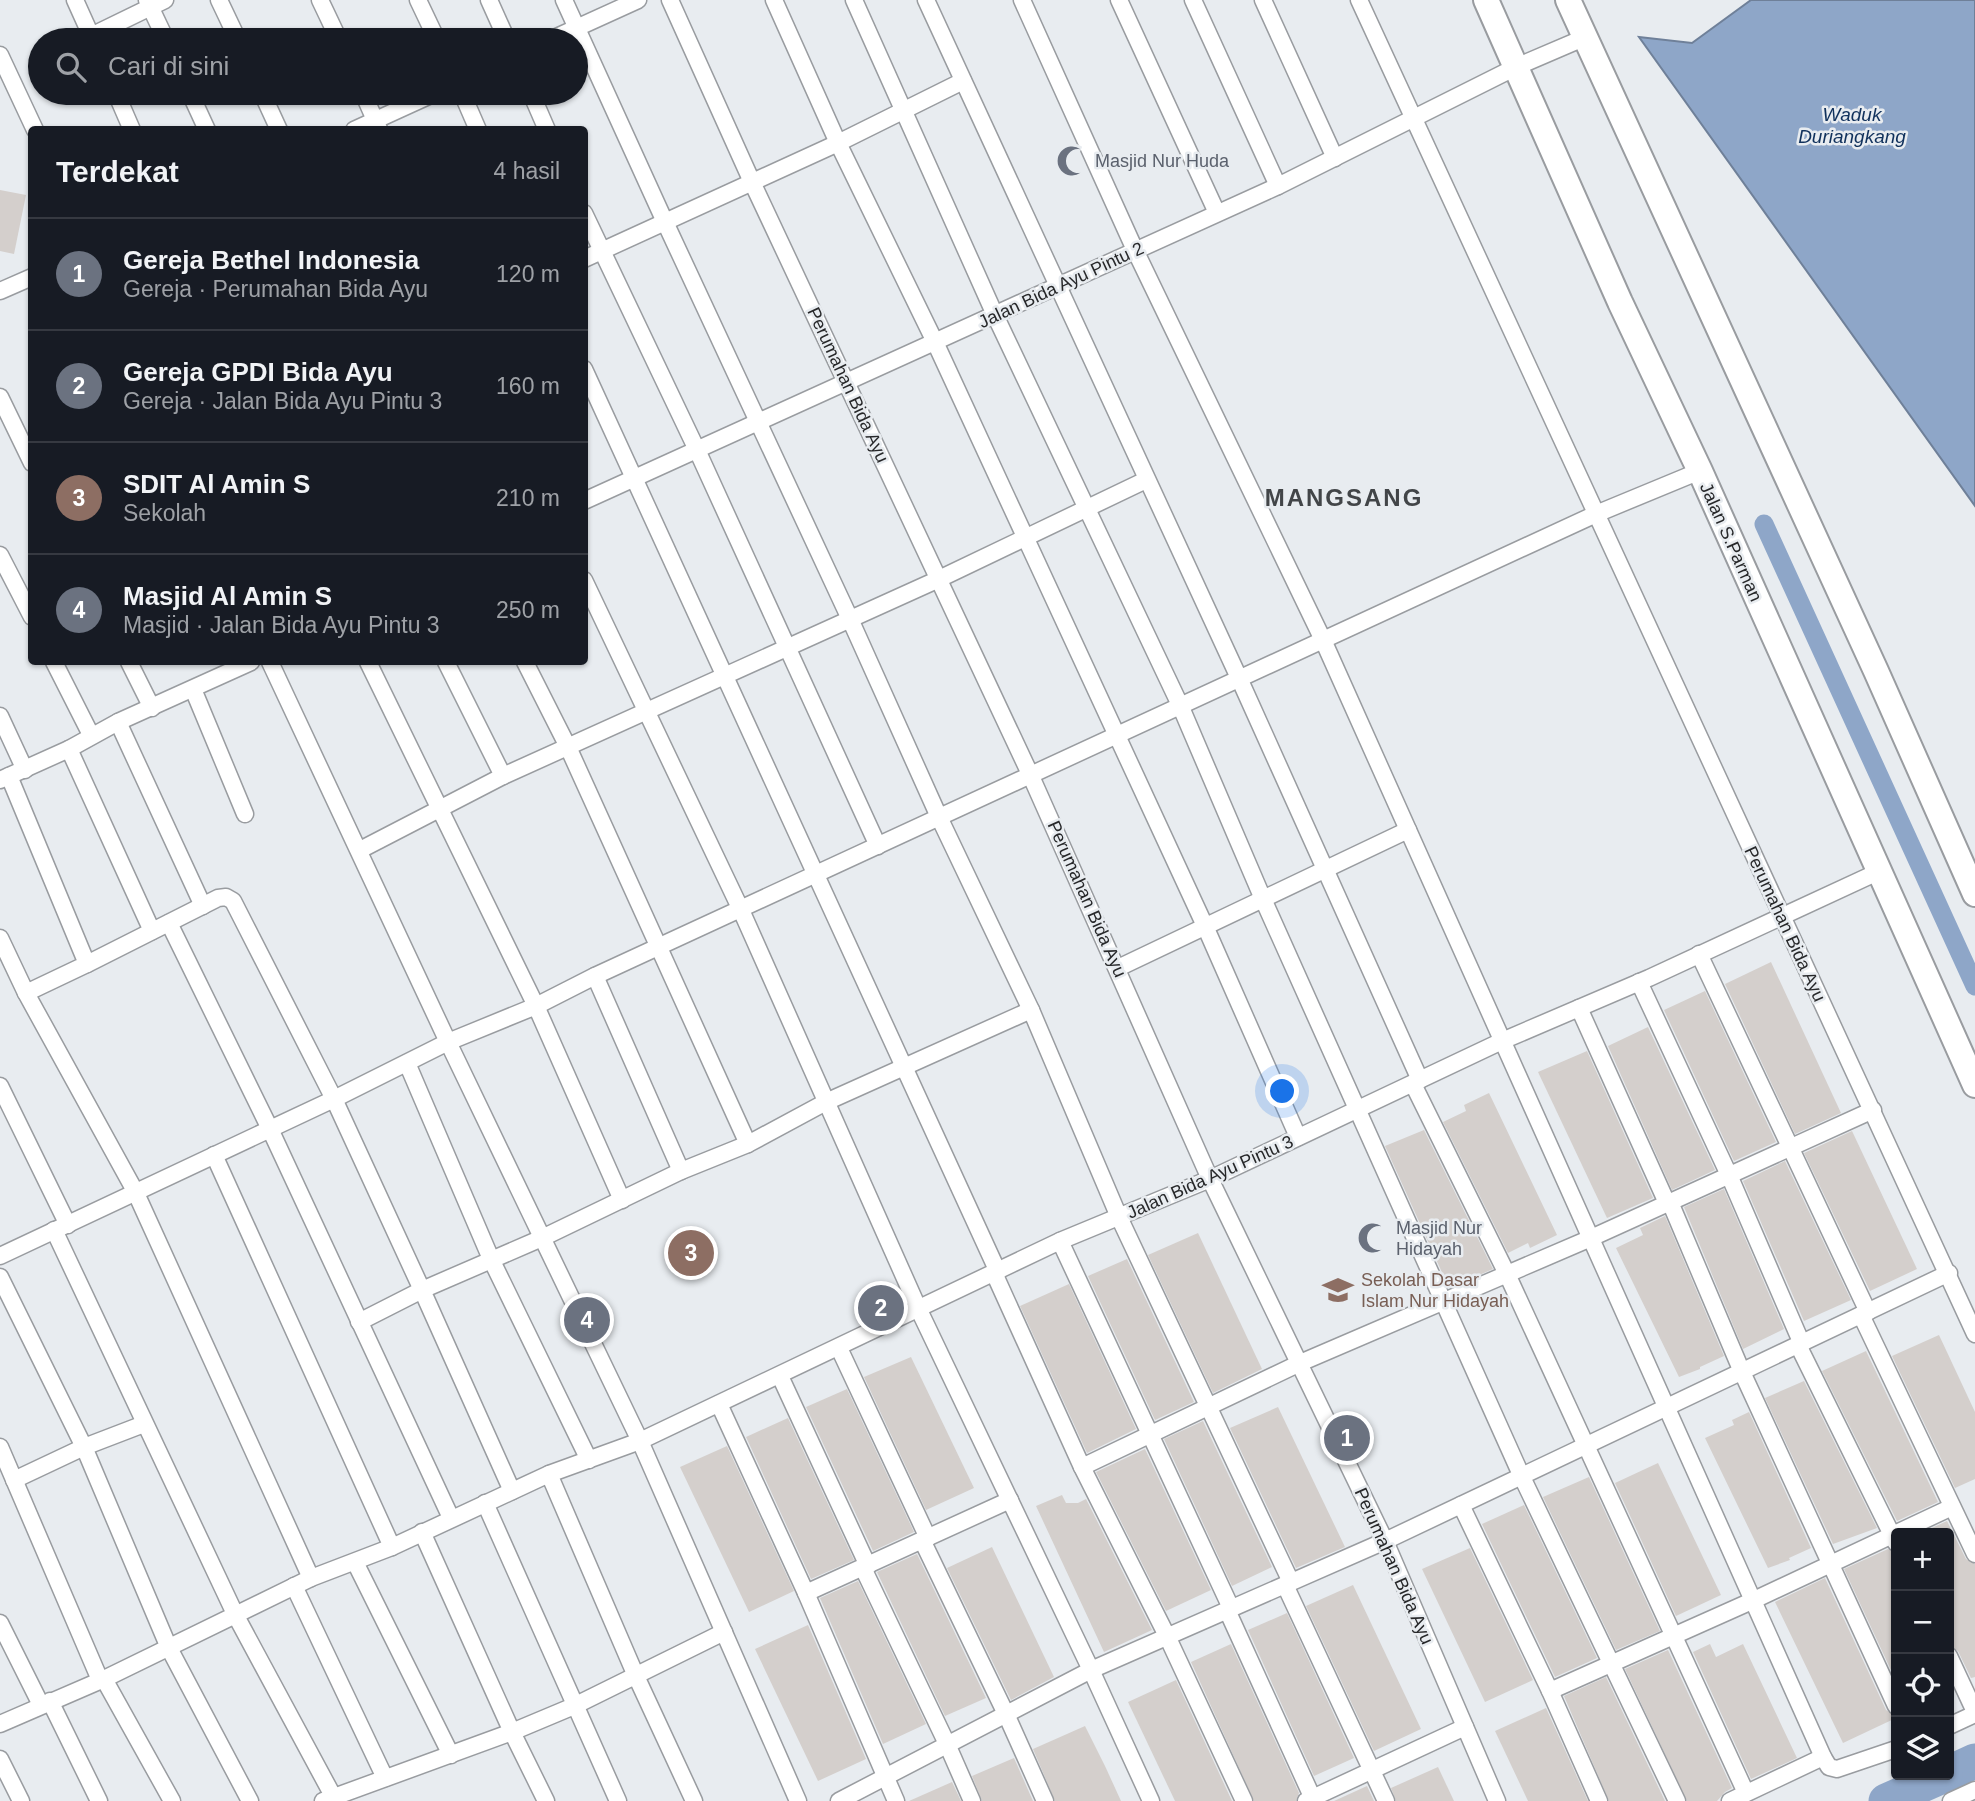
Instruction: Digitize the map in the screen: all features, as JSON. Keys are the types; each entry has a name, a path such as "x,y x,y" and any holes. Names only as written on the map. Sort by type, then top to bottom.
{"main road":[{"name":"Jalan S.Parman","path":"1486,0 1524,63 1620,302 1700,471 1975,1085"},
{"path":"1568,0 1576,41 1876,671 1975,894"}],"street":[{"path":"75,0 88,28"},
{"path":"219,0 232,28"},
{"path":"320,0 333,28"},
{"path":"418,0 431,28"},
{"path":"489,0 502,28"},
{"path":"564,0 577,28 638,0"},
{"name":"Perumahan Bida Ayu","path":"670,0 752,182 1030,774 1210,1179 1385,1541 1497,1801"},
{"path":"774,0 838,143 935,342 1205,926 1298,1137"},
{"path":"853,0 995,315 1180,705 1263,899 1522,1477 1677,1801"},
{"path":"926,0 1240,678 1416,1082 1746,1793"},
{"path":"1022,0 1135,250 1323,640 1823,1757 1829,1767 1845,1768 1891,1751"},
{"path":"1193,0 1278,186"},
{"path":"1263,0 1335,158"},
{"name":"Perumahan Bida Ayu","path":"1359,0 1975,1334"},
{"path":"109,28 154,2 162,28"},
{"path":"1124,2 1217,213"},
{"path":"1524,63 1576,41"},
{"path":"588,53 939,817 1031,1010 1119,1217 1209,1405 1386,1801"},
{"path":"0,55 33,126"},
{"name":"Jalan Bida Ayu Pintu 2","path":"588,499 1278,186 1524,63"},
{"path":"588,257 838,143 963,81"},
{"path":"121,105 130,126"},
{"path":"196,105 205,126"},
{"path":"268,105 277,126"},
{"path":"369,105 378,125 414,105"},
{"path":"467,105 476,126"},
{"path":"536,105 545,126"},
{"path":"588,223 697,450 878,846"},
{"path":"0,291 28,278"},
{"path":"588,378 905,1067 1082,1467 1167,1636 1244,1801"},
{"path":"0,397 28,455"},
{"path":"1,1252 61,1228 449,1042 536,1006 595,976 1180,705 1596,514 1700,471"},
{"path":"360,850 503,776 939,579 1146,480"},
{"path":"0,555 28,609"},
{"path":"588,588 741,910 919,1310 1151,1801"},
{"path":"56,665 91,735"},
{"path":"130,665 152,708"},
{"path":"87,964 4,778 118,722 245,665"},
{"path":"271,665 640,1441 798,1801"},
{"path":"369,665 536,1006 622,1200"},
{"path":"448,665 503,776"},
{"path":"527,665 568,747 748,1144"},
{"path":"193,690 245,814"},
{"path":"0,716 25,769"},
{"path":"118,722 203,906"},
{"path":"69,748 152,932"},
{"path":"1118,968 1408,830"},
{"name":"Jalan Bida Ayu Pintu 3","path":"0,1724 102,1680 311,1578 391,1547 549,1474 640,1441 1060,1241 1210,1179 1502,1041 1639,982 1880,871"},
{"path":"26,993 218,898 226,897 233,901 334,1099 512,1491"},
{"path":"169,923 270,1129 451,1518"},
{"path":"0,938 26,993 135,1191 311,1578"},
{"path":"1699,954 1791,1147 1975,1554"},
{"path":"595,976 681,1171"},
{"path":"1639,982 1729,1175 1800,1345 1891,1533"},
{"path":"1578,1008 1891,1695"},
{"path":"359,1322 422,1290 542,1238 681,1171 748,1144 826,1102 1031,1010"},
{"path":"407,1063 491,1259 589,1460"},
{"path":"0,1086 144,1424 236,1616 328,1798 512,1732 574,1706 724,1632"},
{"path":"1082,1467 1300,1363 1591,1238 1873,1110"},
{"path":"214,1155 391,1547"},
{"path":"1060,1241 1229,1609 1311,1800 1465,1727"},
{"path":"839,1801 1091,1670 1385,1541 1949,1273"},
{"path":"0,1277 84,1447 169,1648 250,1801"},
{"path":"839,1348 1045,1801"},
{"path":"780,1376 972,1801"},
{"path":"719,1404 896,1801"},
{"path":"14,1480 84,1447 144,1424"},
{"path":"0,1447 102,1680 172,1801"},
{"path":"549,1474 636,1676 694,1801"},
{"path":"806,1594 1010,1500"},
{"path":"485,1503 618,1801"},
{"path":"1461,1505 1599,1801"},
{"path":"1914,1528 1952,1507"},
{"path":"422,1532 546,1801"},
{"path":"1550,1691 1831,1564 1891,1540"},
{"path":"355,1562 451,1755"},
{"path":"294,1586 385,1778"},
{"path":"0,1623 99,1801"},
{"path":"1954,1667 1975,1713 1954,1724"},
{"path":"1730,1801 1823,1757"},
{"path":"0,1759 21,1801"},
{"path":"1951,1801 1975,1790"}],"water":[{"name":"Waduk Duriangkang","path":"1751,0 1975,0 1975,506 1639,37 1692,43"}],"building":[{"path":"0,190 26,195 14,254 0,251"},
{"path":"1771,962 1841,1113 1795,1134 1725,984"},
{"path":"1705,991 1776,1142 1734,1161 1664,1010"},
{"path":"1648,1027 1715,1170 1672,1190 1608,1046"},
{"path":"1587,1051 1653,1198 1607,1218 1538,1072"},
{"path":"1489,1093 1557,1235 1530,1248 1528,1243 1508,1253 1443,1122 1466,1111 1464,1105"},
{"path":"1424,1130 1493,1269 1449,1288 1385,1146"},
{"path":"1852,1131 1917,1269 1870,1291 1804,1153"},
{"path":"1785,1161 1851,1300 1804,1321 1743,1181"},
{"path":"1724,1189 1784,1329 1743,1349 1684,1207"},
{"path":"1665,1216 1724,1356 1679,1377 1616,1248 1643,1235 1640,1228"},
{"path":"1198,1233 1262,1369 1213,1393 1148,1255"},
{"path":"1127,1259 1194,1402 1155,1420 1088,1276"},
{"path":"1069,1284 1136,1429 1087,1453 1020,1306"},
{"path":"1939,1335 1975,1412 1975,1479 1955,1488 1892,1356"},
{"path":"1866,1351 1938,1502 1897,1521 1822,1371"},
{"path":"911,1357 974,1488 926,1510 864,1377"},
{"path":"1804,1381 1877,1528 1833,1544 1765,1398"},
{"path":"847,1389 914,1532 873,1551 806,1407"},
{"path":"1278,1407 1345,1547 1296,1568 1230,1428"},
{"path":"1749,1412 1811,1548 1768,1568 1705,1438 1734,1425 1732,1420"},
{"path":"788,1418 854,1560 811,1579 746,1437"},
{"path":"1203,1421 1272,1567 1232,1586 1164,1439"},
{"path":"727,1446 794,1591 749,1612 680,1467"},
{"path":"1145,1449 1211,1590 1166,1611 1096,1472"},
{"path":"1658,1463 1721,1595 1676,1616 1615,1483"},
{"path":"1589,1477 1660,1631 1616,1650 1543,1497"},
{"path":"1062,1495 1066,1503 1078,1503 1086,1499 1152,1630 1104,1652 1036,1506"},
{"path":"1524,1505 1597,1658 1555,1677 1482,1524"},
{"path":"1947,1521 1950,1528 1932,1528"},
{"path":"1954,1535 1966,1559 1975,1564 1975,1677 1971,1678 1958,1651 1954,1649"},
{"path":"992,1547 1054,1677 1011,1700 947,1568"},
{"path":"1470,1548 1533,1680 1485,1702 1422,1569"},
{"path":"1888,1549 1891,1550 1891,1670 1844,1569"},
{"path":"917,1554 986,1698 945,1716 877,1572"},
{"path":"1825,1578 1886,1710 1891,1713 1891,1720 1843,1743 1775,1602"},
{"path":"858,1581 926,1724 883,1744 820,1598"},
{"path":"1353,1585 1421,1729 1374,1751 1306,1606"},
{"path":"1287,1613 1354,1758 1314,1776 1248,1630"},
{"path":"808,1625 866,1759 818,1781 755,1649"},
{"path":"1231,1644 1299,1793 1296,1801 1254,1801 1191,1662"},
{"path":"1710,1644 1716,1657 1743,1644 1797,1758 1751,1779 1693,1652"},
{"path":"1668,1650 1732,1788 1717,1801 1687,1801 1625,1669"},
{"path":"1606,1677 1665,1801 1609,1801 1564,1696"},
{"path":"1176,1680 1232,1801 1175,1801 1128,1702"},
{"path":"1546,1708 1588,1801 1528,1801 1495,1731"},
{"path":"1085,1726 1121,1801 1055,1801 1033,1749"},
{"path":"1014,1758 1033,1801 982,1801 972,1776"},
{"path":"1438,1767 1454,1801 1396,1801 1391,1788"},
{"path":"952,1782 961,1801 909,1801"},
{"path":"1367,1786 1374,1801 1334,1801"}],"waterway":[{"path":"1764,524 1975,986"},
{"path":"1954,1771 1975,1761"},
{"path":"1886,1801 1934,1780"}],"place":[{"name":"Masjid Nur Huda","path":"1072,161"},
{"name":"Masjid Nur Hidayah","path":"1373,1238"},
{"name":"SDIT Al Amin S","path":"691,1253"},
{"name":"Sekolah Dasar Islam Nur Hidayah","path":"1338,1290"},
{"name":"Gereja GPDI Bida Ayu","path":"881,1308"},
{"name":"Masjid Al Amin S","path":"587,1320"},
{"name":"Gereja Bethel Indonesia","path":"1347,1438"}],"district":[{"name":"MANGSANG","path":"1344,498"}]}
